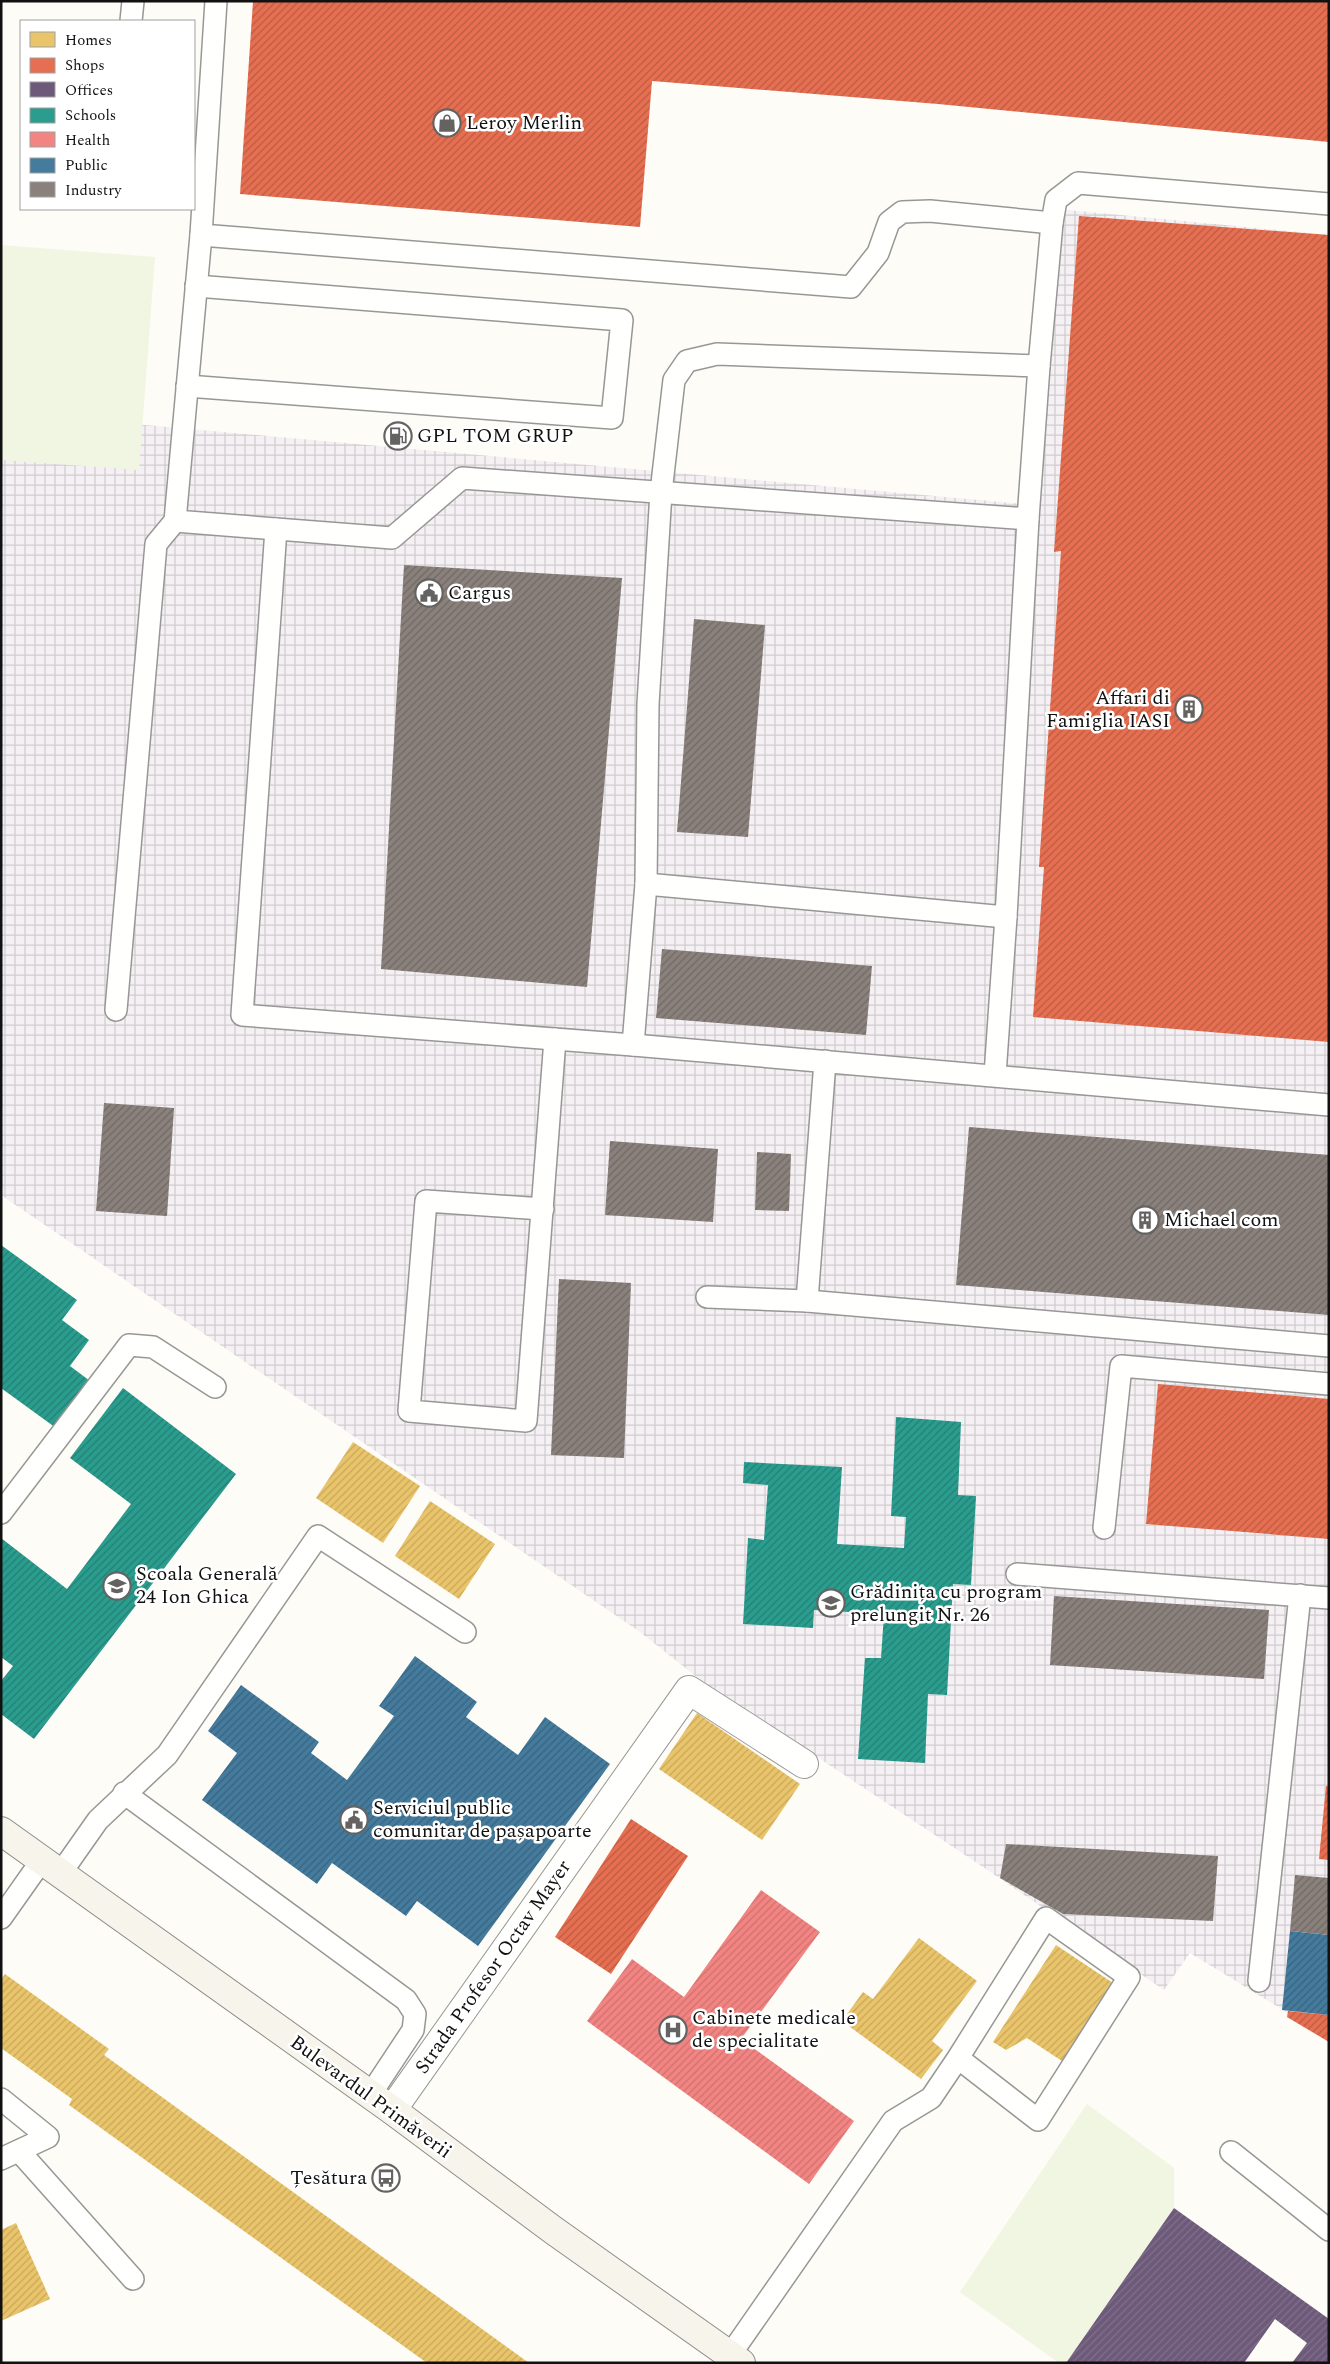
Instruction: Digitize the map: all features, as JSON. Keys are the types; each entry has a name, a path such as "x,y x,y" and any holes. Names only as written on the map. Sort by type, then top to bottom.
{"main road":[{"name":"Bulevardul Primăverii","path":"1,1831 381,2102 554,2230 736,2359"}],"street":[{"name":"Strada Profesor Octav Mayer","path":"381,2102 693,1684 804,1764"}],"lane":[{"path":"131,20 133,1"},
{"path":"116,1010 156,544 175,521 201,235 216,1"},
{"path":"995,1075 1006,917 1028,519 1039,366 1052,223 1056,200 1078,183 1329,204"},
{"path":"201,235 851,287 878,253 889,222 902,212 930,211 1052,223"},
{"path":"186,386 612,418 622,320 196,286"},
{"path":"633,1045 646,884 648,704 661,492 674,380 687,361 717,354 1039,366"},
{"path":"175,521 392,538 462,478 1028,519"},
{"path":"276,529 242,1014 995,1075 1329,1105"},
{"path":"646,884 1006,917"},
{"path":"543,1209 426,1201 410,1410 526,1421 543,1209 555,1039"},
{"path":"807,1301 824,1061"},
{"path":"706,1296 807,1301 1329,1346"},
{"path":"1,1513 129,1345 153,1347 215,1387"},
{"path":"1104,1528 1121,1366 1329,1384"},
{"path":"1,1918 124,1793 167,1755 318,1536 466,1632"},
{"path":"1017,1574 1329,1598"},
{"path":"1259,1981 1300,1595"},
{"path":"124,1793 406,2000 415,2014 413,2030 381,2102"},
{"path":"736,2359 893,2121 931,2098 1046,1918 1129,1977 1038,2120 958,2058"},
{"path":"1,2099 48,2137 10,2155 133,2279"},
{"path":"1231,2152 1329,2230"}],"shaded area":[{"path":"1047,208 1329,235 1329,2038 1190,1953 1164,1990 698,1678 640,1632 1,1195 1,412 1023,504"}],"green space":[{"path":"1,245 155,257 139,470 1,460"},
{"path":"1087,2104 1174,2168 1174,2208 1066,2363 1059,2363 960,2292"}],"building: Homes":[{"path":"353,1442 420,1486 383,1543 316,1498"},
{"path":"430,1501 495,1544 459,1599 395,1556"},
{"path":"697,1713 800,1784 762,1840 659,1769"},
{"path":"919,1938 977,1981 932,2041 943,2050 921,2079 842,2021 863,1992 873,1999"},
{"path":"1056,1945 1113,1983 1062,2061 1027,2038 1006,2050 993,2042"},
{"path":"5,1974 109,2049 104,2055 529,2363 427,2363 69,2105 72,2099 1,2048 1,1980"},
{"path":"16,2223 50,2299 1,2321 1,2230"}],"building: Shops":[{"name":"Leroy Merlin","path":"253,1 1329,1 1329,142 938,104 652,81 640,227 240,194"},
{"name":"Affari di Famiglia IASI","path":"1079,216 1329,235 1329,1042 1033,1017 1044,867 1039,867 1061,551 1054,552"},
{"path":"1158,1384 1329,1399 1329,1539 1146,1524"},
{"path":"1326,1786 1329,1787 1329,1860 1319,1859"},
{"path":"631,1819 688,1856 611,1974 555,1937"},
{"path":"1288,2011 1329,2015 1329,2042 1287,2017"}],"building: Offices":[{"path":"1174,2208 1329,2319 1329,2363 1292,2363 1307,2343 1275,2319 1244,2363 1066,2363"}],"building: Schools":[{"path":"1,1245 77,1300 62,1320 89,1340 70,1366 90,1381 56,1428 1,1388"},
{"path":"123,1388 236,1474 34,1739 1,1714 1,1681 13,1666 1,1657 1,1538 67,1589 131,1504 70,1458"},
{"path":"896,1417 961,1422 958,1495 976,1496 971,1585 953,1584 947,1695 928,1694 925,1763 858,1759 865,1658 881,1658 884,1614 814,1610 813,1628 743,1624 748,1538 764,1540 768,1485 743,1483 744,1462 842,1467 837,1544 904,1548 906,1517 891,1516"}],"building: Health":[{"name":"Cabinete medicale de specialitate","path":"761,1890 820,1932 741,2039 854,2121 809,2184 587,2021 632,1959 684,1997"}],"building: Public":[{"path":"415,1656 477,1702 466,1717 518,1755 545,1717 610,1764 478,1946 417,1901 406,1916 332,1863 317,1884 202,1800 237,1753 208,1731 241,1685 319,1742 311,1753 347,1780 394,1716 379,1706"},
{"path":"1290,1931 1329,1935 1329,2015 1282,2010"}],"building: Industry":[{"path":"404,565 622,578 587,987 381,969"},
{"path":"694,619 765,625 748,837 677,832"},
{"path":"662,949 872,966 866,1035 656,1018"},
{"path":"104,1103 174,1108 167,1216 96,1211"},
{"name":"Michael com","path":"969,1127 1329,1155 1329,1315 956,1285"},
{"path":"610,1141 718,1149 713,1222 605,1215"},
{"path":"757,1152 791,1154 789,1211 755,1210"},
{"path":"559,1279 631,1283 624,1458 551,1455"},
{"path":"1054,1596 1269,1610 1264,1679 1050,1665"},
{"path":"1006,1844 1218,1856 1213,1921 1063,1914 1000,1878"},
{"path":"1295,1875 1329,1878 1329,1935 1290,1931"}],"place":[{"name":"Leroy Merlin","path":"447,123"},
{"name":"GPL TOM GRUP","path":"398,436"},
{"name":"Cargus","path":"429,593"},
{"name":"Affari di Famiglia IASI","path":"1189,709"},
{"name":"Michael com","path":"1145,1220"},
{"name":"Școala Generală 24 Ion Ghica","path":"117,1586"},
{"name":"Grădinița cu program prelungit Nr. 26","path":"831,1603"},
{"name":"Serviciul public comunitar de pașapoarte","path":"354,1820"},
{"name":"Cabinete medicale de specialitate","path":"673,2030"},
{"name":"Țesătura","path":"386,2178"}]}
